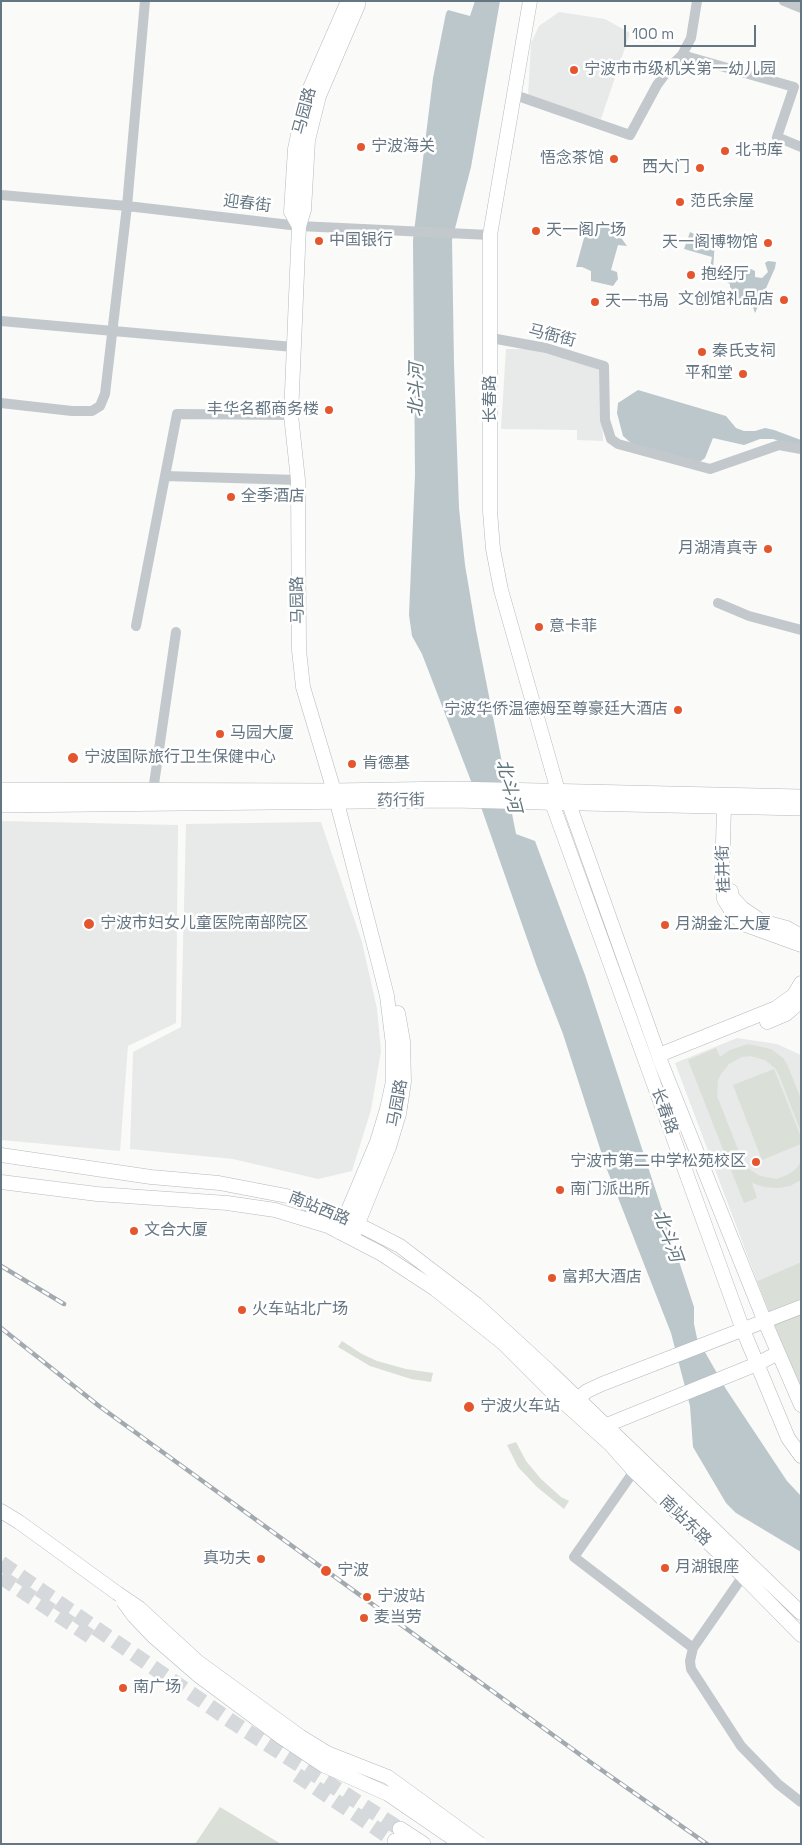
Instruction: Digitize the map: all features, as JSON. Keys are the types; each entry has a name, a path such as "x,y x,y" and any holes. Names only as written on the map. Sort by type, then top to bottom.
{"main road":[{"name":"马园路","path":"300,226 291,212 295,149 306,98 348,1"},
{"name":"马园路","path":"338,1232 351,1222 389,1147 399,1114 404,1082 403,1041 395,1001 379,964 304,687 299,650 298,480 291,415 300,226 304,210 308,140 318,96 358,5 358,1"},
{"name":"长春路","path":"530,1 490,235 490,511 493,548 501,590 555,795 743,1330 788,1438 801,1456"},
{"name":"药行街","path":"1,790 153,791 335,796"},
{"name":"药行街","path":"555,795 569,804 801,808"},
{"name":"药行街","path":"1,805 335,796 801,797"},
{"name":"长春路","path":"569,804 661,1060 765,1322 801,1405"},
{"name":"桂井街","path":"729,806 732,897 742,908 761,921 787,928 801,936"},
{"name":"桂井街","path":"729,806 722,881 724,899 743,924 801,945"},
{"path":"661,1060 776,1008 794,995 801,983"},
{"path":"661,1060 786,1014 801,1001"},
{"name":"南站西路","path":"1,1155 151,1177 219,1183 292,1196 400,1246 434,1270 476,1304 573,1403"},
{"name":"南站西路","path":"1,1182 97,1194 227,1203 275,1210 328,1226 380,1253 435,1289 503,1343 573,1403"},
{"name":"马园路","path":"351,1222 351,1238"},
{"path":"573,1403 587,1391 602,1384 801,1307"},
{"path":"600,1428 757,1364 778,1353"},
{"name":"南站东路","path":"573,1403 801,1613"},
{"name":"南站东路","path":"600,1428 634,1471 801,1635"},
{"path":"1,1503 10,1508 19,1522"},
{"path":"1,1511 139,1608 198,1662 301,1738 327,1753 388,1777 480,1844"},
{"path":"116,1593 152,1636 199,1676 281,1737 323,1766 388,1794 461,1844"},
{"path":"398,1838 423,1844"}],"street":[{"path":"1,403 72,411 92,411 100,406 105,394 127,206 145,1"},
{"path":"515,95 630,135 657,85 670,66 682,54 691,38 697,1"},
{"path":"784,1 801,8"},
{"path":"682,54 794,87 777,137 801,147"},
{"name":"迎春街","path":"1,195 127,206 300,226 490,235"},
{"path":"1,321 293,347"},
{"name":"马衙街","path":"491,338 546,348 604,366 605,420 611,439 618,444 710,469 780,445 801,449"},
{"path":"136,626 177,414 291,415"},
{"path":"165,476 298,480"},
{"path":"718,603 748,616 801,630"},
{"path":"153,791 176,632"},
{"path":"634,1471 574,1557 693,1648"},
{"path":"743,1576 693,1648 690,1661 691,1669 740,1746 778,1784 801,1802"}],"shaded area":[{"name":"宁波市市级机关第一幼儿园","path":"559,12 605,19 630,33 601,119 528,97 531,43 539,26"},
{"path":"506,349 527,349 570,359 601,369 603,441 577,440 577,430 501,429"},
{"name":"宁波市妇女儿童医院南部院区","path":"1,821 178,825 176,1023 128,1046 120,1151 1,1140"},
{"path":"321,822 362,942 377,1009 381,1051 371,1110 352,1171 318,1179 233,1159 130,1149 133,1052 181,1027 186,824"},
{"name":"宁波市第二中学松苑校区","path":"737,1038 777,1044 801,1055 801,1262 757,1281 675,1063"},
{"path":"748,1044 771,1049 783,1058 787,1064 801,1099 801,1132 779,1075 775,1068 765,1060 750,1056 742,1057 729,1064 718,1080 717,1096 743,1162 749,1169 760,1176 777,1179 795,1170 801,1162 801,1180 790,1186 778,1188 764,1187 752,1183 757,1198 744,1203 688,1060 716,1048 720,1057 730,1050"},
{"path":"774,1069 801,1137 801,1144 762,1160 733,1085"},
{"path":"801,1262 801,1393 757,1281"},
{"path":"342,1341 377,1361 406,1369 433,1373 431,1382 411,1379 370,1366 338,1347"},
{"path":"516,1442 526,1461 541,1479 561,1497 569,1501 564,1509 537,1487 518,1467 507,1445"},
{"path":"220,1807 281,1844 195,1844"}],"water":[{"name":"北斗河","path":"475,1 500,1 471,167 452,240 459,508 465,565 476,630 516,834 535,841 585,975 694,1307 694,1324 697,1338 726,1389 787,1481 801,1496 801,1552 736,1513 726,1503 693,1447 690,1406 671,1333 606,1167 563,1034 537,967 481,807 422,654 412,636 409,615 415,475 413,240 433,78 446,13 448,10 470,16"},
{"path":"589,220 620,229 622,239 627,246 618,245 611,270 617,272 618,279 613,286 591,281 591,271 582,267 576,267"},
{"path":"690,232 694,234 710,234 715,238 713,272 726,280 732,281 735,275 734,271 743,274 751,269 755,271 755,277 762,278 768,272 765,263 768,261 776,262 755,313 753,307 754,300 747,299 742,304 742,307 738,304 738,297 730,287 730,284 709,273 712,257 684,249"},
{"path":"638,390 726,416 736,428 744,431 755,431 765,428 774,430 801,440 801,447 773,439 760,439 744,445 713,438 705,458 694,462 631,443 623,436 617,413 618,403"}],"tunnel":[{"path":"1,1563 234,1723 400,1829"},
{"path":"1,1577 91,1637"},
{"path":"297,1775 395,1841"}],"railway":[{"path":"1,1266 64,1304"},
{"path":"1,1328 99,1406 593,1764 707,1844"}],"place":[{"name":"宁波市市级机关第一幼儿园","path":"574,70"},
{"name":"宁波海关","path":"361,147"},
{"name":"北书库","path":"725,151"},
{"name":"悟念茶馆","path":"614,159"},
{"name":"西大门","path":"700,168"},
{"name":"范氏余屋","path":"680,202"},
{"name":"天一阁广场","path":"536,231"},
{"name":"中国银行","path":"319,241"},
{"name":"天一阁博物馆","path":"768,243"},
{"name":"抱经厅","path":"691,275"},
{"name":"文创馆礼品店","path":"784,300"},
{"name":"天一书局","path":"595,302"},
{"name":"秦氏支祠","path":"702,352"},
{"name":"平和堂","path":"743,374"},
{"name":"丰华名都商务楼","path":"329,410"},
{"name":"全季酒店","path":"231,497"},
{"name":"月湖清真寺","path":"768,549"},
{"name":"意卡菲","path":"539,627"},
{"name":"宁波华侨温德姆至尊豪廷大酒店","path":"678,710"},
{"name":"马园大厦","path":"220,734"},
{"name":"宁波国际旅行卫生保健中心","path":"73,758"},
{"name":"肯德基","path":"352,764"},
{"name":"宁波市妇女儿童医院南部院区","path":"89,924"},
{"name":"月湖金汇大厦","path":"665,925"},
{"name":"宁波市第二中学松苑校区","path":"756,1162"},
{"name":"南门派出所","path":"560,1190"},
{"name":"文合大厦","path":"134,1231"},
{"name":"富邦大酒店","path":"552,1278"},
{"name":"火车站北广场","path":"242,1310"},
{"name":"宁波火车站","path":"469,1407"},
{"name":"真功夫","path":"261,1559"},
{"name":"月湖银座","path":"665,1568"},
{"name":"宁波","path":"326,1571"},
{"name":"宁波站","path":"367,1597"},
{"name":"麦当劳","path":"364,1618"},
{"name":"南广场","path":"123,1688"}]}
